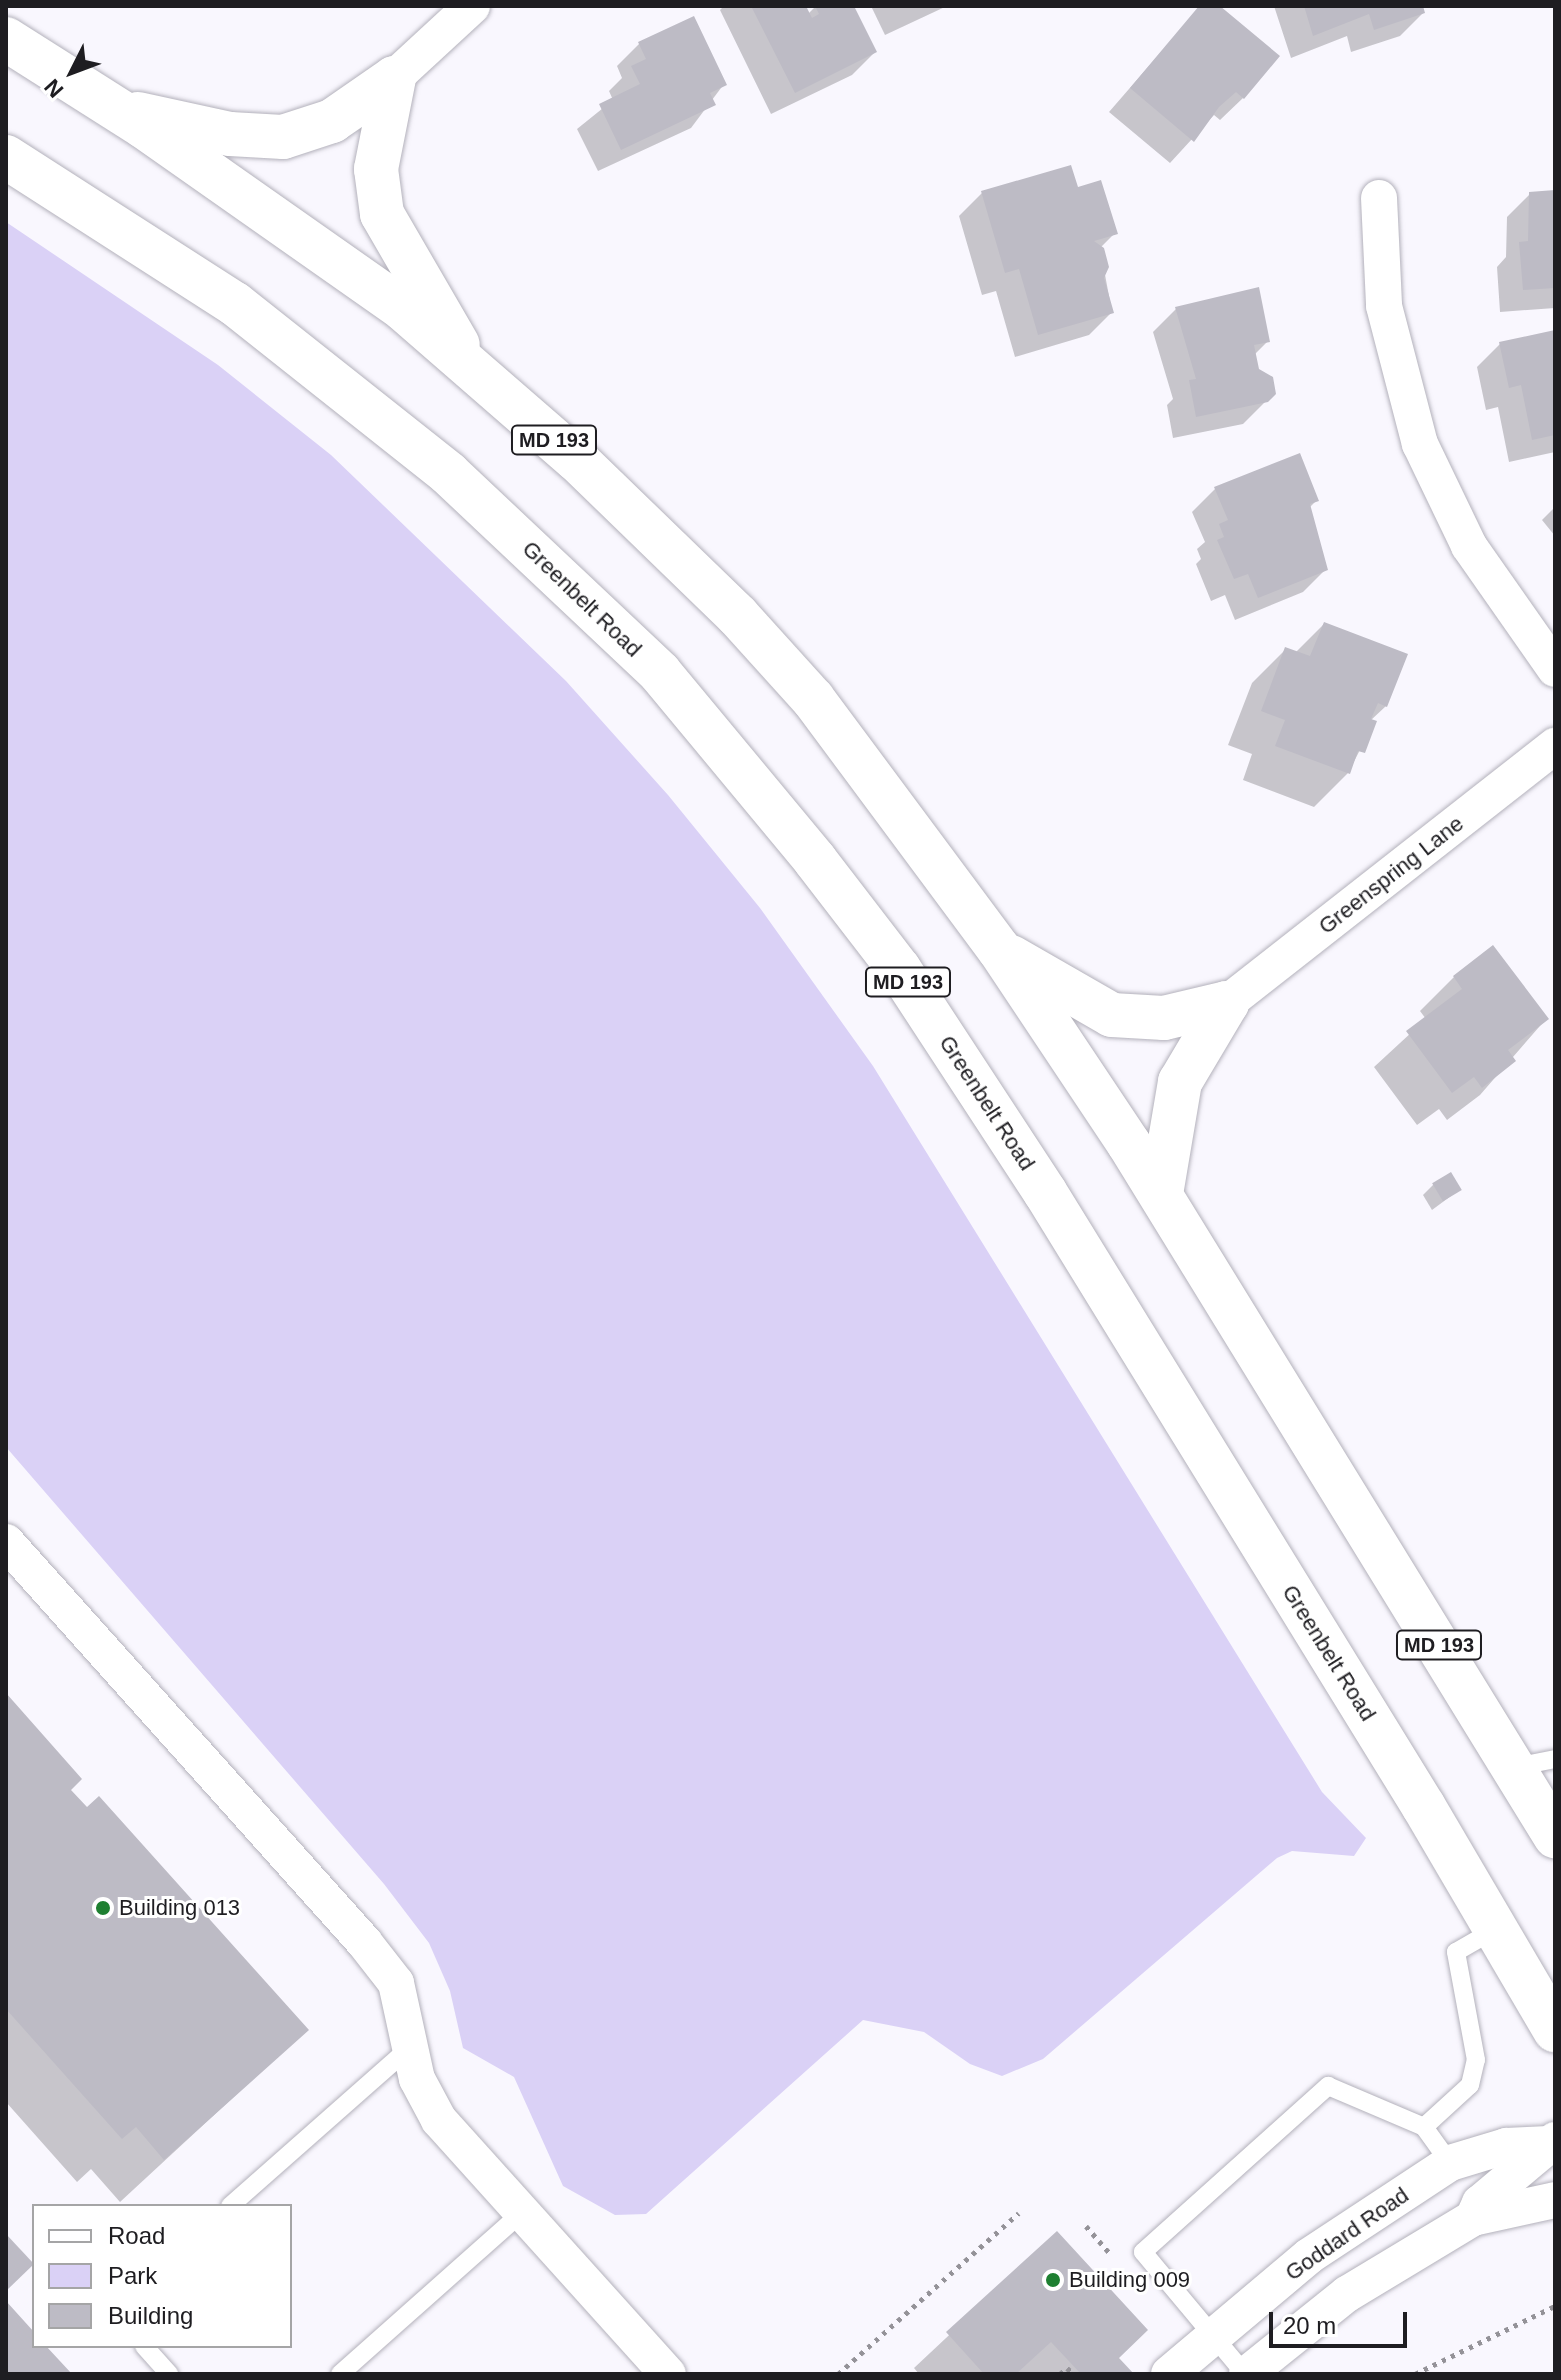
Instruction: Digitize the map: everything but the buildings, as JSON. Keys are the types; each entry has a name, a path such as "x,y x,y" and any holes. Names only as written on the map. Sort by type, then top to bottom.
{"main road":[{"name":"MD 193","path":"6,39 118,110 403,309 577,460 738,616 887,793 999,949 1535,1763 1555,1836"},
{"path":"118,110 230,134 283,137 332,121 394,78"},
{"path":"394,78 376,169 382,214 470,368"},
{"name":"Greenbelt Road","path":"6,157 235,304 330,375 448,473 660,673 899,969 1045,1192 1555,2030"},
{"path":"999,949 1112,1015 1164,1018 1227,1003"},
{"path":"1161,1194 1180,1082 1227,1003"}],"street":[{"path":"394,78 472,6"},
{"path":"1379,198 1384,306 1420,444 1469,546 1555,669"},
{"name":"Greenspring Lane","path":"1227,1003 1555,746"},
{"path":"6,1542 364,1942 396,1983 417,2079 439,2120 520,2214 668,2374"},
{"name":"Goddard Road","path":"1169,2374 1215,2339 1309,2256 1450,2163 1506,2146 1552,2142"},
{"name":"Goddard Road","path":"1473,2218 1480,2203 1552,2142"},
{"name":"Goddard Road","path":"1246,2374 1347,2294 1473,2218 1555,2200"}],"lane":[{"path":"1424,2127 1470,2085 1476,2060 1456,1952 1496,1929"},
{"path":"232,2204 408,2049"},
{"path":"1246,2374 1143,2252 1328,2086 1424,2127 1450,2163"},
{"path":"340,2374 520,2214"},
{"path":"146,2348 169,2374"}],"path":[{"path":"838,2374 1019,2213"},
{"path":"1415,2374 1555,2306"},
{"path":"846,2367 852,2374"},
{"path":"1060,2374 1067,2368 1074,2374"}],"green space":[{"path":"6,222 218,365 331,455 566,681 668,795 760,908 873,1066 1322,1792 1366,1838 1354,1856 1292,1851 1277,1858 1043,2059 1002,2076 970,2064 924,2032 863,2020 646,2214 615,2215 563,2186 514,2077 463,2048 450,1991 429,1943 384,1884 6,1447"}],"place":[{"name":"Building 013","path":"103,1908"},
{"name":"Building 009","path":"1053,2280"}]}
